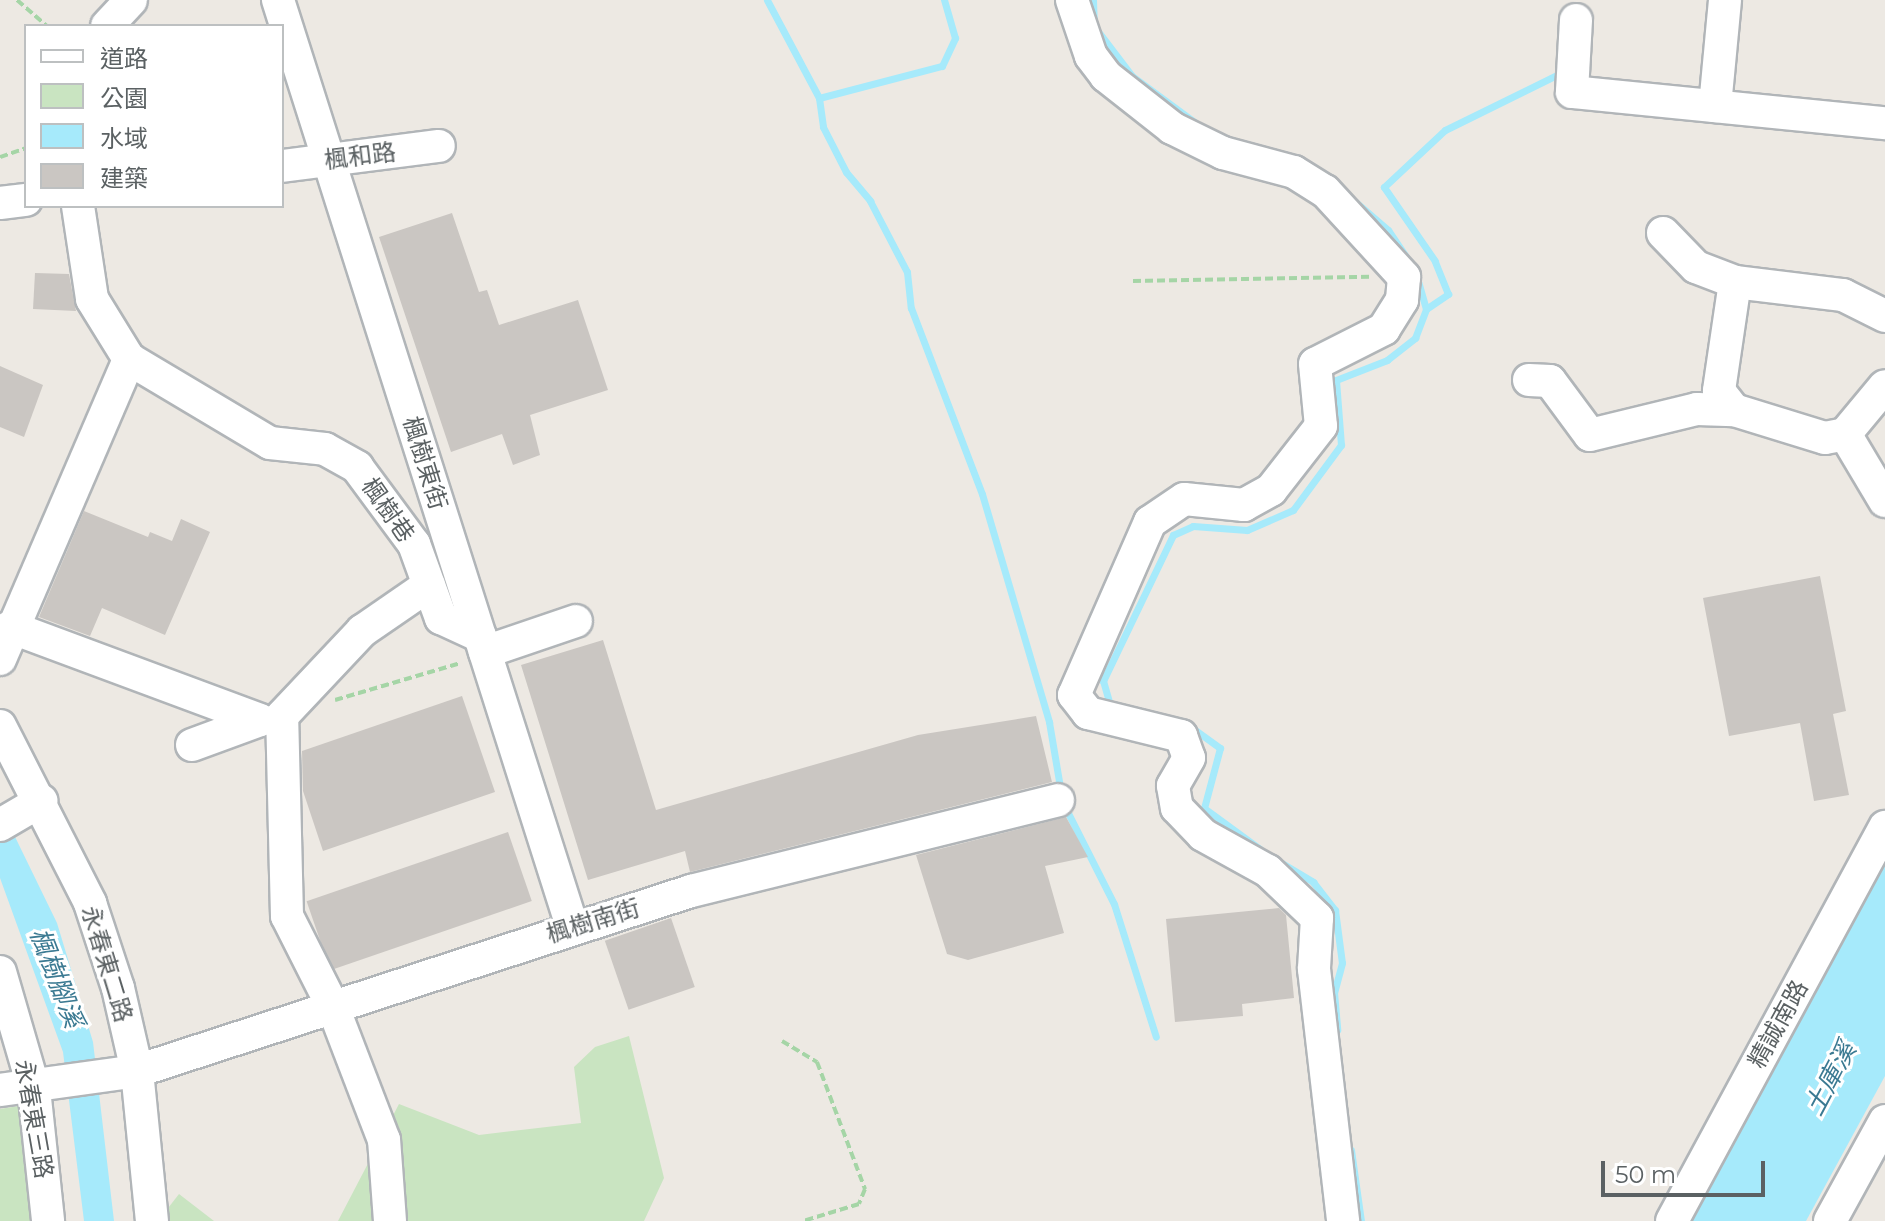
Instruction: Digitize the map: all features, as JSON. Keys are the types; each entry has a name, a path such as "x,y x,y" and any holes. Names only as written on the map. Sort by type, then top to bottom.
{"street":[{"path":"109,24 131,0"},
{"name":"楓樹東街","path":"281,0 572,926"},
{"path":"1072,0 1106,76 1172,128 1223,153 1294,172 1325,191 1404,277 1402,300 1384,329 1315,364 1321,426 1271,490 1244,505 1184,499 1150,522 1074,695 1088,713 1181,736 1189,758 1173,786 1177,808 1203,835 1268,871 1317,918 1314,969 1343,1221"},
{"path":"1715,106 1725,0"},
{"path":"1576,20 1572,92 1885,123"},
{"name":"楓和路","path":"284,166 439,146"},
{"path":"0,203 24,200"},
{"name":"楓樹巷","path":"78,208 92,299 129,359 270,443 325,449 357,467 414,544 441,618 482,644"},
{"path":"1663,233 1696,267 1735,282 1843,295 1885,316"},
{"path":"1734,410 1719,391 1717,371 1735,282"},
{"path":"0,659 10,627 129,359"},
{"path":"1529,380 1550,381 1590,435 1697,409 1734,410 1825,438 1845,434 1885,386"},
{"path":"1845,434 1885,501"},
{"path":"390,1221 384,1140 333,1007 287,916 282,716 362,631 429,585"},
{"path":"482,644 576,621"},
{"path":"10,627 260,720 192,745"},
{"name":"永春東二路","path":"0,726 41,801 90,903 137,1071 152,1221"},
{"name":"楓樹南街","path":"34,1089 137,1071 572,926 1058,800"},
{"path":"0,825 41,801"},
{"name":"精誠南路","path":"1672,1221 1885,827"},
{"name":"永春東三路","path":"0,972 34,1089 48,1221"},
{"path":"0,1090 34,1089"},
{"path":"1830,1221 1885,1121"}],"path":[{"path":"17,0 45,24"},
{"path":"0,157 24,149"},
{"path":"1133,281 1404,277"},
{"path":"325,703 482,644"},
{"path":"782,1041 817,1062 865,1189 859,1204 803,1221"}],"green space":[{"path":"629,1036 664,1178 644,1221 338,1221 399,1104 479,1135 581,1123 574,1067 595,1047"},
{"path":"24,1105 36,1221 0,1221 0,1109"},
{"path":"179,1194 214,1221 158,1221"}],"water":[{"name":"楓樹腳溪","path":"0,806 57,923 93,1042 114,1221 84,1221 63,1052 0,878"},
{"name":"土庫溪","path":"1885,864 1885,1076 1806,1221 1692,1221"}],"building":[{"path":"452,213 479,292 487,290 499,325 578,300 608,390 530,415 540,455 513,465 502,434 451,452 379,237"},
{"path":"35,273 69,274 76,311 33,309"},
{"path":"0,366 43,385 24,437 0,427"},
{"path":"84,511 148,537 150,532 172,541 181,519 210,532 165,635 102,608 90,636 39,617"},
{"path":"1820,576 1846,711 1833,714 1849,795 1814,801 1800,723 1729,736 1703,598"},
{"path":"603,640 656,810 918,735 1036,716 1052,782 690,872 685,851 588,880 521,665"},
{"path":"462,696 495,792 323,851 303,791 302,751"},
{"path":"1066,817 1088,857 1045,866 1064,933 968,960 947,954 916,855"},
{"path":"508,832 532,901 330,970 307,901"},
{"path":"1279,908 1286,915 1294,998 1242,1004 1243,1016 1175,1022 1166,919"},
{"path":"671,918 695,987 629,1010 605,941"}],"waterway":[{"path":"767,0 819,98 823,127 846,172 870,201 907,272 911,308 982,494 1049,722 1061,793"},
{"path":"819,98 942,66 955,38 944,0"},
{"path":"1093,0 1094,26 1132,76 1197,124"},
{"path":"1426,309 1448,294 1435,261 1384,187 1445,130 1563,72"},
{"path":"1323,174 1388,230 1406,257"},
{"path":"1110,705 1103,681 1173,535 1193,526 1247,530 1293,510 1341,445 1336,380 1387,360 1415,338 1426,309 1415,271"},
{"path":"1191,727 1220,748 1204,808 1260,849"},
{"path":"1064,805 1114,904 1156,1037"},
{"path":"1280,862 1313,882 1335,910 1342,963 1334,992 1337,1030"},
{"path":"1351,1150 1361,1221"}]}
